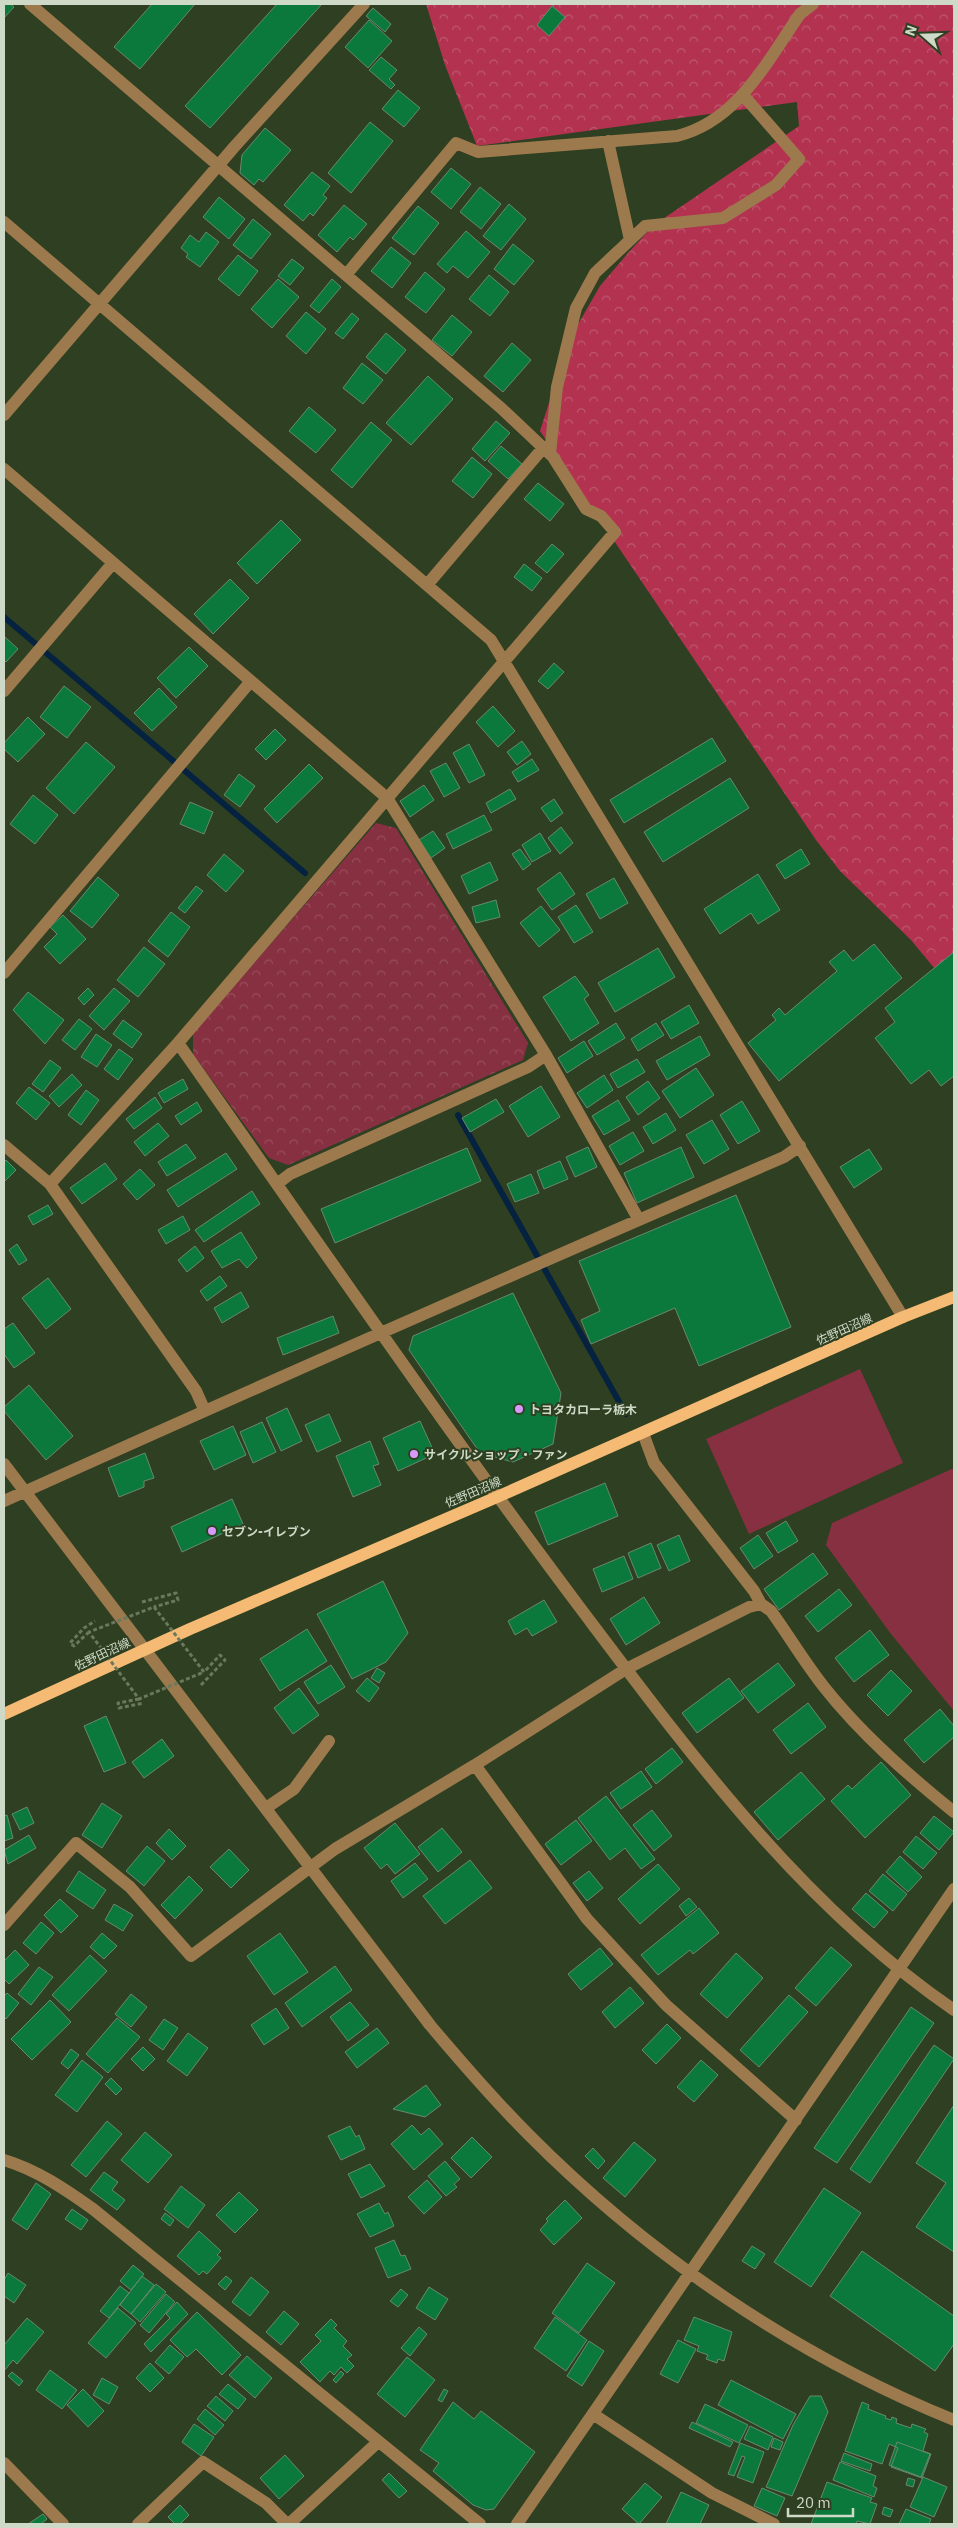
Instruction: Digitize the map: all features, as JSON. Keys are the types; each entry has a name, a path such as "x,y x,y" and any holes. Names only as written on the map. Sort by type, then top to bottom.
{"main road":[{"name":"佐野田沼線","path":"4,1714 144,1650 643,1433 903,1317 954,1297"}],"street":[{"path":"30,4 501,408 546,451 586,509 601,516 615,532 178,1043 50,1184"},
{"path":"4,415 218,166 364,4"},
{"path":"346,275 456,143 478,152 677,136 696,131 731,107 743,95 800,14 813,4"},
{"path":"426,585 546,451 557,387 576,308 595,273 645,226 723,218 776,185 798,159 743,95"},
{"path":"608,142 630,240"},
{"path":"4,222 491,640 505,660 903,1317"},
{"path":"4,469 388,798 546,1055 639,1220"},
{"path":"4,691 113,563"},
{"path":"4,973 251,681"},
{"path":"178,1043 278,1184 380,1335 497,1497 714,1781 774,1852 815,1894 900,1968 954,2010"},
{"path":"278,1184 290,1174 528,1067 546,1055"},
{"path":"4,1145 50,1184 196,1391 204,1410"},
{"path":"4,1501 204,1410 380,1335 784,1157 800,1146"},
{"path":"643,1433 654,1462 754,1590 761,1604 771,1612 825,1687 876,1743 919,1784 954,1812"},
{"path":"4,1464 430,2025 529,2136 574,2178 723,2298 793,2339 884,2388 954,2420"},
{"path":"4,1925 76,1843 130,1887 190,1956 335,1849 475,1765 626,1668 749,1607 761,1604"},
{"path":"266,1808 294,1789 329,1741"},
{"path":"475,1765 587,1920 666,2005 796,2120"},
{"path":"517,2524 691,2274 954,1889"},
{"path":"5,2158 58,2184 93,2209 480,2524"},
{"path":"593,2414 712,2493 774,2524"},
{"path":"138,2524 203,2462 266,2503 288,2524 378,2442"},
{"path":"4,2463 63,2524"}],"path":[{"path":"94,1621 84,1628 70,1643 74,1646 89,1632 154,1607 178,1600 176,1593 142,1602"},
{"path":"154,1607 204,1672"},
{"path":"89,1632 139,1699"},
{"path":"144,1704 119,1708 118,1704 139,1699 204,1672 220,1656 224,1660 201,1685"}],"green space":[{"path":"426,4 954,4 954,992 911,940 840,871 816,840 540,431 569,340 600,286 654,225 799,126 797,102 477,146 445,65"},
{"path":"376,823 396,828 528,1043 523,1060 288,1165 269,1158 193,1054 193,1033"},
{"path":"860,1369 903,1463 749,1534 706,1439"},
{"path":"954,1468 954,1711 891,1634 826,1545 832,1523"}],"building":[{"path":"4,4 10,4 14,7 4,18"},
{"path":"152,4 195,4 140,69 114,47"},
{"path":"277,4 322,4 210,128 185,106"},
{"path":"552,6 565,17 549,36 537,25"},
{"path":"373,8 391,24 385,32 366,16"},
{"path":"369,20 392,41 368,68 345,47"},
{"path":"381,57 397,70 389,79 395,85 391,89 369,70"},
{"path":"398,90 420,108 404,127 382,109"},
{"path":"370,122 393,141 351,193 328,173"},
{"path":"265,128 291,150 263,182 259,179 254,185 240,173 242,155"},
{"path":"451,168 471,184 451,209 431,192"},
{"path":"312,172 330,186 323,195 327,198 313,216 310,213 303,221 284,205"},
{"path":"480,187 501,204 481,229 460,212"},
{"path":"219,197 245,219 229,239 203,217"},
{"path":"509,204 526,219 501,250 483,236"},
{"path":"344,205 367,224 353,240 350,237 337,252 318,235"},
{"path":"418,206 439,223 414,255 392,238"},
{"path":"253,219 271,234 251,259 233,245"},
{"path":"466,231 490,252 468,278 453,266 447,273 437,264"},
{"path":"206,232 219,242 200,267 186,257 188,254 181,248 190,235 199,242"},
{"path":"513,244 534,261 514,285 494,269"},
{"path":"391,247 411,263 392,288 371,271"},
{"path":"238,255 258,271 239,296 218,279"},
{"path":"292,259 304,268 290,285 278,276"},
{"path":"425,272 445,289 426,313 405,297"},
{"path":"489,275 509,292 490,316 469,299"},
{"path":"278,279 299,297 272,328 251,309"},
{"path":"332,279 341,287 319,313 310,306"},
{"path":"306,312 326,329 306,354 286,336"},
{"path":"352,313 359,319 343,339 335,333"},
{"path":"452,315 472,332 452,356 432,340"},
{"path":"386,333 406,350 386,374 366,357"},
{"path":"512,343 531,360 503,392 484,376"},
{"path":"362,363 383,380 363,404 343,388"},
{"path":"428,376 453,399 411,445 386,423"},
{"path":"309,407 336,430 316,453 289,431"},
{"path":"496,421 510,433 485,461 472,449"},
{"path":"371,422 392,440 352,488 331,470"},
{"path":"501,446 522,464 508,479 488,461"},
{"path":"472,457 492,474 473,498 452,481"},
{"path":"538,483 564,504 550,521 524,499"},
{"path":"281,520 301,540 257,584 237,563"},
{"path":"552,544 564,554 547,573 535,563"},
{"path":"524,564 542,578 532,591 514,577"},
{"path":"230,579 249,598 213,634 194,614"},
{"path":"4,636 18,649 6,662 4,660"},
{"path":"189,647 208,666 176,698 157,678"},
{"path":"554,663 564,672 548,689 538,681"},
{"path":"64,686 91,707 67,738 40,717"},
{"path":"159,688 177,707 152,731 134,713"},
{"path":"493,706 515,731 498,747 476,722"},
{"path":"28,717 45,734 18,762 4,749 4,743"},
{"path":"275,729 286,740 266,760 255,749"},
{"path":"712,738 726,761 624,823 610,800"},
{"path":"522,741 531,754 517,765 507,752"},
{"path":"86,742 115,767 74,814 46,788"},
{"path":"469,744 485,775 469,783 453,753"},
{"path":"532,759 539,770 518,782 512,772"},
{"path":"446,763 460,788 444,797 430,771"},
{"path":"309,764 323,778 277,823 264,809"},
{"path":"239,774 255,786 240,807 224,795"},
{"path":"730,778 749,808 663,862 644,832"},
{"path":"424,785 434,800 410,817 400,801"},
{"path":"510,789 516,799 491,813 486,803"},
{"path":"33,795 58,815 35,844 10,824"},
{"path":"554,799 563,813 551,822 541,808"},
{"path":"190,802 213,812 204,834 180,824"},
{"path":"484,815 492,830 453,849 446,834"},
{"path":"561,827 573,843 560,854 548,838"},
{"path":"433,831 445,848 431,858 419,840"},
{"path":"540,833 551,851 532,862 522,845"},
{"path":"520,849 531,864 523,870 512,854"},
{"path":"801,849 810,864 785,879 776,865"},
{"path":"224,854 244,871 226,892 207,875"},
{"path":"490,862 498,880 469,894 461,876"},
{"path":"560,872 575,894 552,910 537,889"},
{"path":"758,874 780,910 758,924 751,913 720,934 704,909"},
{"path":"98,877 119,895 92,928 70,911"},
{"path":"614,878 628,903 600,919 586,894"},
{"path":"196,886 203,891 185,913 178,908"},
{"path":"496,900 500,917 476,923 472,907"},
{"path":"576,905 593,932 574,943 558,917"},
{"path":"541,906 560,930 539,947 520,923"},
{"path":"171,912 190,927 168,957 148,941"},
{"path":"63,915 86,939 60,964 44,947 57,934 50,927"},
{"path":"874,944 902,978 779,1081 748,1043 776,1020 772,1015 779,1008 785,1015 837,971 829,962 844,950 853,961"},
{"path":"144,947 165,964 138,997 117,980"},
{"path":"658,948 675,977 615,1012 598,983"},
{"path":"954,952 954,1076 941,1086 929,1070 911,1084 875,1038 895,1022 885,1008"},
{"path":"575,976 589,995 584,999 599,1023 571,1041 543,997"},
{"path":"88,988 94,995 84,1005 78,998"},
{"path":"114,988 130,1001 104,1030 89,1016"},
{"path":"28,992 64,1020 45,1044 13,1010"},
{"path":"689,1005 699,1023 671,1039 661,1022"},
{"path":"79,1019 92,1029 75,1050 62,1040"},
{"path":"123,1020 142,1034 132,1048 113,1034"},
{"path":"616,1023 625,1038 597,1055 588,1041"},
{"path":"656,1023 664,1035 638,1051 631,1039"},
{"path":"96,1034 112,1045 97,1067 81,1057"},
{"path":"700,1036 710,1055 667,1080 656,1061"},
{"path":"584,1041 593,1056 567,1073 558,1058"},
{"path":"119,1049 133,1059 118,1080 104,1069"},
{"path":"637,1059 645,1072 618,1088 610,1074"},
{"path":"50,1060 61,1068 43,1092 32,1084"},
{"path":"696,1068 714,1095 680,1118 662,1091"},
{"path":"72,1074 82,1085 59,1107 49,1096"},
{"path":"604,1075 613,1090 587,1108 577,1093"},
{"path":"183,1079 188,1089 164,1103 158,1093"},
{"path":"648,1081 660,1098 638,1115 626,1097"},
{"path":"541,1086 560,1117 528,1137 509,1106"},
{"path":"29,1087 50,1103 36,1120 16,1103"},
{"path":"86,1090 99,1100 81,1125 68,1115"},
{"path":"155,1097 162,1108 134,1129 126,1119"},
{"path":"496,1099 504,1112 470,1132 462,1118"},
{"path":"618,1100 630,1120 604,1135 592,1116"},
{"path":"742,1101 760,1131 738,1144 720,1115"},
{"path":"197,1102 202,1111 181,1125 175,1116"},
{"path":"666,1113 676,1130 653,1144 643,1127"},
{"path":"712,1120 729,1149 704,1164 686,1135"},
{"path":"158,1123 169,1136 145,1156 134,1142"},
{"path":"633,1132 644,1151 620,1165 609,1146"},
{"path":"186,1144 196,1158 167,1176 158,1162"},
{"path":"588,1147 597,1167 575,1177 566,1157"},
{"path":"681,1147 694,1177 637,1203 624,1173"},
{"path":"467,1148 481,1181 335,1243 321,1209"},
{"path":"869,1149 882,1169 854,1188 840,1167"},
{"path":"226,1153 237,1169 178,1207 167,1190"},
{"path":"6,1160 16,1170 4,1182 4,1163"},
{"path":"560,1161 568,1179 544,1189 537,1171"},
{"path":"105,1163 117,1179 82,1204 70,1188"},
{"path":"140,1169 155,1185 137,1200 123,1184"},
{"path":"531,1174 539,1193 515,1202 507,1184"},
{"path":"252,1191 260,1204 204,1242 195,1230"},
{"path":"736,1195 791,1327 699,1366 675,1308 591,1344 581,1320 600,1311 579,1261"},
{"path":"48,1205 53,1214 33,1225 28,1216"},
{"path":"183,1216 190,1230 166,1244 158,1230"},
{"path":"241,1232 257,1258 247,1268 239,1259 222,1268 211,1251"},
{"path":"17,1244 27,1260 19,1265 9,1250"},
{"path":"195,1246 204,1258 187,1272 178,1260"},
{"path":"220,1276 227,1286 207,1301 200,1291"},
{"path":"48,1278 71,1309 46,1329 22,1298"},
{"path":"241,1292 249,1307 222,1323 214,1308"},
{"path":"513,1293 561,1393 553,1444 513,1462 480,1453 409,1350 413,1336"},
{"path":"333,1316 339,1333 283,1355 277,1338"},
{"path":"13,1323 35,1353 14,1368 4,1354 4,1329"},
{"path":"29,1385 73,1436 46,1460 4,1411 4,1407"},
{"path":"287,1408 302,1441 281,1451 266,1418"},
{"path":"329,1414 341,1441 317,1452 305,1425"},
{"path":"420,1421 435,1454 398,1471 383,1438"},
{"path":"262,1422 276,1452 253,1463 240,1432"},
{"path":"233,1426 246,1455 214,1470 200,1441"},
{"path":"370,1441 379,1464 373,1466 381,1485 353,1497 336,1456"},
{"path":"145,1453 154,1478 144,1481 144,1487 119,1497 108,1468"},
{"path":"605,1483 618,1516 548,1545 535,1512"},
{"path":"232,1499 243,1524 182,1552 171,1527"},
{"path":"786,1521 798,1541 778,1553 766,1533"},
{"path":"679,1535 690,1561 669,1571 657,1545"},
{"path":"758,1535 773,1556 754,1569 740,1548"},
{"path":"651,1543 661,1568 638,1578 628,1553"},
{"path":"813,1553 828,1574 779,1610 764,1589"},
{"path":"624,1556 633,1579 602,1592 593,1569"},
{"path":"383,1581 408,1633 386,1662 352,1679 317,1614"},
{"path":"839,1589 852,1605 818,1632 805,1616"},
{"path":"644,1597 660,1623 626,1645 610,1619"},
{"path":"544,1600 557,1622 532,1636 527,1628 515,1635 508,1621"},
{"path":"307,1629 327,1661 280,1691 260,1659"},
{"path":"870,1630 889,1655 854,1682 835,1658"},
{"path":"778,1663 795,1685 758,1713 741,1691"},
{"path":"331,1665 345,1687 318,1704 304,1682"},
{"path":"377,1668 385,1673 379,1683 371,1678"},
{"path":"891,1670 912,1691 888,1716 867,1695"},
{"path":"367,1678 379,1688 369,1702 356,1691"},
{"path":"729,1678 744,1698 697,1733 682,1713"},
{"path":"299,1688 319,1715 293,1734 274,1708"},
{"path":"808,1703 826,1727 791,1754 773,1730"},
{"path":"940,1709 954,1726 954,1737 924,1763 904,1740"},
{"path":"106,1716 126,1763 104,1772 84,1726"},
{"path":"162,1739 174,1756 144,1778 132,1762"},
{"path":"672,1748 683,1762 656,1784 645,1769"},
{"path":"881,1762 911,1795 865,1838 831,1801 848,1785 852,1789"},
{"path":"641,1771 652,1787 621,1809 610,1793"},
{"path":"801,1772 825,1799 778,1840 754,1812"},
{"path":"606,1796 655,1859 641,1869 625,1848 610,1860 578,1818"},
{"path":"102,1803 122,1816 102,1848 82,1835"},
{"path":"27,1807 34,1823 20,1830 12,1814"},
{"path":"652,1810 672,1836 654,1851 633,1825"},
{"path":"7,1815 13,1838 4,1841 4,1816"},
{"path":"934,1816 954,1832 939,1850 920,1833"},
{"path":"576,1820 592,1841 561,1865 545,1844"},
{"path":"395,1823 420,1854 395,1874 387,1864 381,1869 364,1848"},
{"path":"442,1828 462,1852 438,1872 418,1847"},
{"path":"169,1829 186,1846 172,1860 156,1843"},
{"path":"29,1835 36,1848 8,1864 4,1850"},
{"path":"916,1836 937,1853 923,1869 903,1852"},
{"path":"147,1846 165,1861 144,1886 126,1871"},
{"path":"229,1849 249,1870 231,1888 210,1867"},
{"path":"900,1856 922,1877 908,1892 886,1872"},
{"path":"470,1860 492,1888 445,1924 423,1896"},
{"path":"415,1863 428,1879 403,1898 391,1881"},
{"path":"658,1864 680,1889 640,1924 618,1899"},
{"path":"79,1871 106,1890 93,1909 66,1891"},
{"path":"589,1871 603,1888 587,1901 573,1883"},
{"path":"883,1874 907,1894 893,1911 869,1891"},
{"path":"189,1876 203,1890 175,1919 161,1905"},
{"path":"866,1893 888,1912 874,1928 852,1909"},
{"path":"689,1898 697,1907 686,1916 679,1906"},
{"path":"60,1899 78,1916 61,1933 44,1915"},
{"path":"114,1904 133,1915 123,1931 105,1920"},
{"path":"699,1908 719,1933 693,1954 690,1950 658,1975 641,1955"},
{"path":"41,1922 54,1933 36,1954 23,1943"},
{"path":"102,1933 117,1946 104,1959 90,1947"},
{"path":"280,1933 308,1972 274,1995 247,1956"},
{"path":"831,1947 852,1965 816,2006 795,1988"},
{"path":"600,1948 613,1964 581,1990 568,1974"},
{"path":"15,1950 29,1965 9,1984 4,1979 4,1961"},
{"path":"736,1953 763,1978 727,2018 700,1994"},
{"path":"90,1955 107,1971 69,2011 52,1995"},
{"path":"335,1966 352,1990 302,2027 285,2003"},
{"path":"39,1967 53,1977 31,2005 18,1994"},
{"path":"630,1987 644,2003 615,2028 602,2012"},
{"path":"7,1993 19,2003 6,2019 4,2017 4,1996"},
{"path":"131,1994 147,2007 131,2027 115,2014"},
{"path":"789,1995 808,2012 759,2067 740,2050"},
{"path":"50,2000 71,2022 32,2060 11,2039"},
{"path":"350,2002 369,2025 348,2041 330,2017"},
{"path":"911,2007 934,2023 837,2163 814,2148"},
{"path":"276,2008 289,2028 264,2045 251,2025"},
{"path":"117,2018 140,2037 108,2073 86,2054"},
{"path":"164,2019 178,2028 163,2050 149,2040"},
{"path":"667,2024 681,2038 656,2064 642,2050"},
{"path":"377,2028 389,2043 357,2068 345,2052"},
{"path":"188,2033 208,2048 187,2076 167,2061"},
{"path":"934,2045 954,2059 870,2183 850,2169"},
{"path":"143,2047 155,2059 143,2071 131,2059"},
{"path":"71,2049 79,2055 68,2069 61,2063"},
{"path":"82,2060 103,2077 77,2112 55,2095"},
{"path":"701,2060 718,2075 694,2102 677,2087"},
{"path":"111,2078 122,2089 116,2095 105,2084"},
{"path":"426,2085 441,2105 425,2117 393,2109"},
{"path":"954,2105 954,2252 916,2227 946,2183 916,2163"},
{"path":"107,2121 122,2134 86,2177 71,2165"},
{"path":"412,2125 421,2135 429,2128 443,2144 414,2170 391,2144"},
{"path":"350,2126 356,2137 359,2135 365,2149 341,2160 328,2136"},
{"path":"145,2132 172,2155 148,2183 121,2160"},
{"path":"472,2137 492,2157 471,2178 451,2158"},
{"path":"634,2142 656,2160 625,2197 603,2178"},
{"path":"593,2148 605,2161 598,2169 585,2156"},
{"path":"445,2161 460,2179 454,2184 457,2187 446,2196 428,2176"},
{"path":"370,2164 385,2186 361,2198 348,2174"},
{"path":"104,2172 118,2182 112,2190 125,2200 117,2210 90,2190"},
{"path":"427,2180 442,2197 424,2214 408,2197"},
{"path":"36,2183 51,2194 27,2230 12,2220"},
{"path":"181,2186 205,2205 188,2228 164,2209"},
{"path":"824,2188 861,2213 811,2287 774,2262"},
{"path":"239,2192 258,2210 235,2233 216,2215"},
{"path":"565,2200 582,2218 554,2245 540,2230 548,2221 546,2219"},
{"path":"379,2203 385,2214 388,2212 394,2226 370,2237 357,2214"},
{"path":"72,2209 88,2220 81,2230 65,2219"},
{"path":"165,2213 174,2220 170,2226 161,2219"},
{"path":"199,2231 221,2251 217,2255 221,2258 207,2274 203,2271 199,2275 177,2256"},
{"path":"394,2240 401,2256 405,2255 411,2269 388,2278 375,2248"},
{"path":"752,2246 765,2254 755,2269 742,2261"},
{"path":"862,2251 954,2316 954,2344 935,2371 830,2296"},
{"path":"587,2263 615,2283 579,2333 552,2313"},
{"path":"133,2265 144,2274 131,2290 120,2281"},
{"path":"8,2273 26,2285 14,2303 4,2296 4,2280"},
{"path":"142,2276 154,2285 131,2314 120,2305"},
{"path":"226,2276 232,2281 225,2290 218,2284"},
{"path":"251,2277 269,2292 250,2316 232,2302"},
{"path":"156,2284 166,2292 140,2322 131,2314"},
{"path":"120,2286 129,2293 109,2318 100,2311"},
{"path":"429,2287 448,2299 435,2320 416,2308"},
{"path":"401,2289 408,2295 398,2307 390,2301"},
{"path":"166,2294 175,2302 149,2333 140,2325"},
{"path":"177,2302 188,2314 151,2352 144,2344 170,2318 166,2314"},
{"path":"118,2308 136,2323 106,2358 88,2343"},
{"path":"284,2311 299,2324 281,2345 266,2332"},
{"path":"197,2312 241,2355 222,2375 196,2349 187,2357 170,2340"},
{"path":"555,2317 587,2340 566,2371 534,2348"},
{"path":"694,2317 732,2332 724,2361 718,2359 717,2363 706,2359 708,2355 697,2351 699,2346 684,2340"},
{"path":"27,2318 44,2332 17,2364 13,2360 4,2371 4,2345"},
{"path":"331,2319 337,2325 334,2328 347,2341 343,2346 352,2355 347,2359 354,2366 347,2373 341,2367 334,2375 330,2371 320,2382 300,2362 321,2341 315,2335"},
{"path":"419,2327 427,2334 410,2356 401,2348"},
{"path":"678,2340 696,2349 678,2383 660,2374"},
{"path":"589,2341 604,2351 582,2386 567,2376"},
{"path":"170,2345 184,2357 169,2374 155,2362"},
{"path":"247,2356 272,2378 255,2398 229,2375"},
{"path":"407,2357 435,2380 405,2417 377,2394"},
{"path":"150,2363 164,2378 150,2392 136,2378"},
{"path":"50,2370 77,2390 62,2409 36,2390"},
{"path":"341,2371 344,2374 336,2383 333,2380"},
{"path":"12,2372 23,2381 19,2386 8,2376"},
{"path":"102,2378 118,2387 109,2404 93,2395"},
{"path":"731,2380 796,2414 783,2439 718,2405"},
{"path":"228,2384 246,2399 238,2409 219,2394"},
{"path":"83,2389 104,2411 88,2427 67,2405"},
{"path":"444,2389 448,2391 442,2402 438,2400"},
{"path":"216,2396 233,2411 225,2421 207,2406"},
{"path":"810,2396 821,2396 828,2412 792,2496 766,2487 793,2425"},
{"path":"453,2402 474,2419 481,2411 535,2452 494,2509 486,2510 473,2505 433,2471 439,2463 420,2450"},
{"path":"862,2402 869,2405 868,2409 886,2416 885,2418 891,2420 892,2417 897,2419 896,2423 911,2428 912,2424 926,2429 924,2432 928,2434 923,2451 931,2454 922,2478 891,2467 898,2448 889,2444 882,2464 845,2451"},
{"path":"705,2404 748,2425 739,2443 696,2423"},
{"path":"205,2409 224,2425 215,2435 197,2419"},
{"path":"692,2422 733,2442 730,2447 689,2428"},
{"path":"194,2424 214,2437 201,2456 182,2442"},
{"path":"750,2426 773,2437 768,2450 744,2439"},
{"path":"774,2438 783,2442 780,2450 771,2447"},
{"path":"897,2442 930,2454 921,2477 889,2465"},
{"path":"740,2443 764,2452 753,2483 737,2477 745,2457 742,2456 734,2476 728,2474"},
{"path":"844,2453 872,2464 870,2471 841,2461"},
{"path":"285,2455 304,2476 279,2499 260,2478"},
{"path":"840,2462 876,2476 873,2486 877,2488 874,2497 833,2480"},
{"path":"389,2473 407,2491 399,2498 382,2480"},
{"path":"923,2477 947,2487 934,2517 910,2507"},
{"path":"908,2478 915,2480 913,2487 906,2485"},
{"path":"827,2482 872,2498 870,2502 877,2504 870,2524 857,2521 856,2524 811,2524"},
{"path":"645,2483 662,2497 639,2524 622,2509"},
{"path":"762,2488 785,2498 777,2516 754,2506"},
{"path":"681,2492 709,2505 700,2524 666,2524"},
{"path":"180,2505 189,2515 180,2524 175,2524 168,2517"},
{"path":"884,2507 893,2510 890,2517 882,2514"},
{"path":"906,2509 931,2519 929,2524 899,2524"},
{"path":"43,2514 47,2519 41,2524 28,2524"}],"waterway":[{"path":"4,617 305,873"},
{"path":"458,1115 626,1414"}],"place":[{"name":"トヨタカローラ栃木","path":"519,1409"},
{"name":"サイクルショップ・ファン","path":"414,1454"},
{"name":"セブン-イレブン","path":"212,1531"}]}
